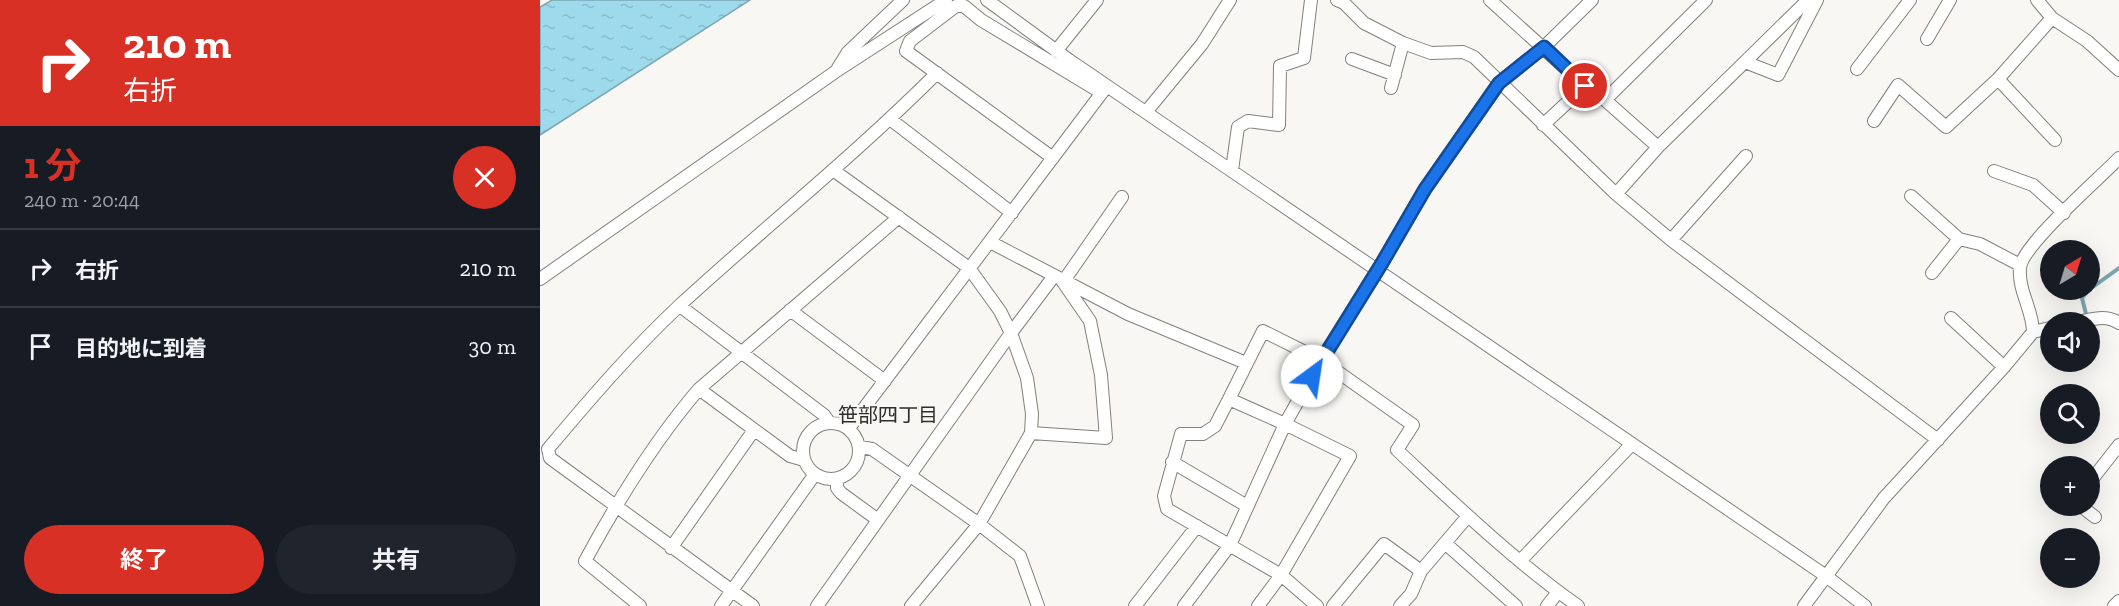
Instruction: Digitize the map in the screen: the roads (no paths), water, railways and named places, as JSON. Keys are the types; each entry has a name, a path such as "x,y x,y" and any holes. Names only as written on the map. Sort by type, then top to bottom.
{"street":[{"path":"835,72 848,52 903,0"},
{"path":"540,279 835,72 946,0"},
{"path":"987,0 1105,89"},
{"path":"1056,51 1097,0"},
{"path":"1146,112 1202,44 1230,0"},
{"path":"1232,171 1238,127 1248,121 1279,125 1280,66 1304,58 1311,0"},
{"path":"1337,0 1344,3 1364,23 1403,43 1431,53 1463,52 1474,57 1616,194 1671,240 1938,440"},
{"path":"1490,0 1585,86 1605,100 1658,147"},
{"path":"1184,606 1230,545 1285,424 1321,360 1425,189 1499,83 1544,47 1592,0"},
{"path":"1605,100 1706,0"},
{"path":"1616,194 1658,147 1808,0"},
{"path":"1745,62 1778,75 1817,0"},
{"path":"1857,69 1910,0"},
{"path":"1927,39 1950,0"},
{"path":"2037,0 2052,18 2087,41 2119,70"},
{"path":"1053,159 906,51 910,41 956,6 964,6 981,20 1146,112 1826,576 1865,606"},
{"path":"1874,121 1898,85 1946,127 1998,79 2052,18"},
{"path":"1352,59 1393,82 1403,43"},
{"path":"753,606 550,458 548,449 615,371 680,306 890,119 937,73"},
{"path":"1998,79 2055,140"},
{"path":"1542,125 1585,86"},
{"path":"849,428 1105,89"},
{"path":"890,119 1012,213"},
{"path":"1671,240 1746,156"},
{"path":"2033,332 2033,321 2021,284 2020,265 2034,243 2119,158"},
{"path":"833,170 969,268 1000,311 1011,333 1027,378 1032,414 1031,433 979,524 911,606"},
{"path":"1994,171 2033,185 2064,213"},
{"path":"1911,196 1959,239 1980,244 2020,265"},
{"path":"817,606 1011,333 1059,279 1122,197"},
{"path":"640,606 585,561 614,506 674,417 699,389 899,217"},
{"path":"1932,273 1959,239"},
{"path":"990,242 1128,314 1246,363"},
{"path":"1031,433 1106,438 1101,375 1090,321 1059,279"},
{"path":"680,306 824,415 829,422"},
{"path":"790,310 885,381"},
{"path":"1951,318 2004,367"},
{"path":"2100,318 2113,319 2119,323"},
{"path":"1804,606 1884,498 2033,332 2040,330"},
{"path":"1317,606 1281,575 1167,509 1164,496 1181,434 1203,434 1215,426 1263,331 1321,360 1413,425 1397,450 1468,516 1558,592 1578,606"},
{"path":"699,389 790,456 804,460 815,474 830,480 846,476 860,455 860,447 854,433 849,428 829,422 816,427 804,442 804,460"},
{"path":"1229,399 1350,456 1281,575 1258,606"},
{"path":"671,548 754,430"},
{"path":"1521,560 1632,444"},
{"path":"2100,469 2119,445"},
{"path":"860,447 872,449 979,524 1020,556 1038,606"},
{"path":"1172,462 1247,506"},
{"path":"721,606 815,474"},
{"path":"837,479 837,488 841,493 878,520"},
{"path":"1400,606 1411,594 1421,571 1468,516"},
{"path":"1135,606 1197,526"},
{"path":"1445,543 1516,606"},
{"path":"1333,606 1384,544 1421,571"},
{"path":"1547,606 1558,592"},
{"path":"2114,606 2119,601"}],"water":[{"path":"552,0 750,0 540,135 540,7"}],"waterway":[{"path":"2100,282 2119,268"},
{"path":"2082,300 2086,312"}],"district":[{"name":"笹部四丁目","path":"888,415"}]}
